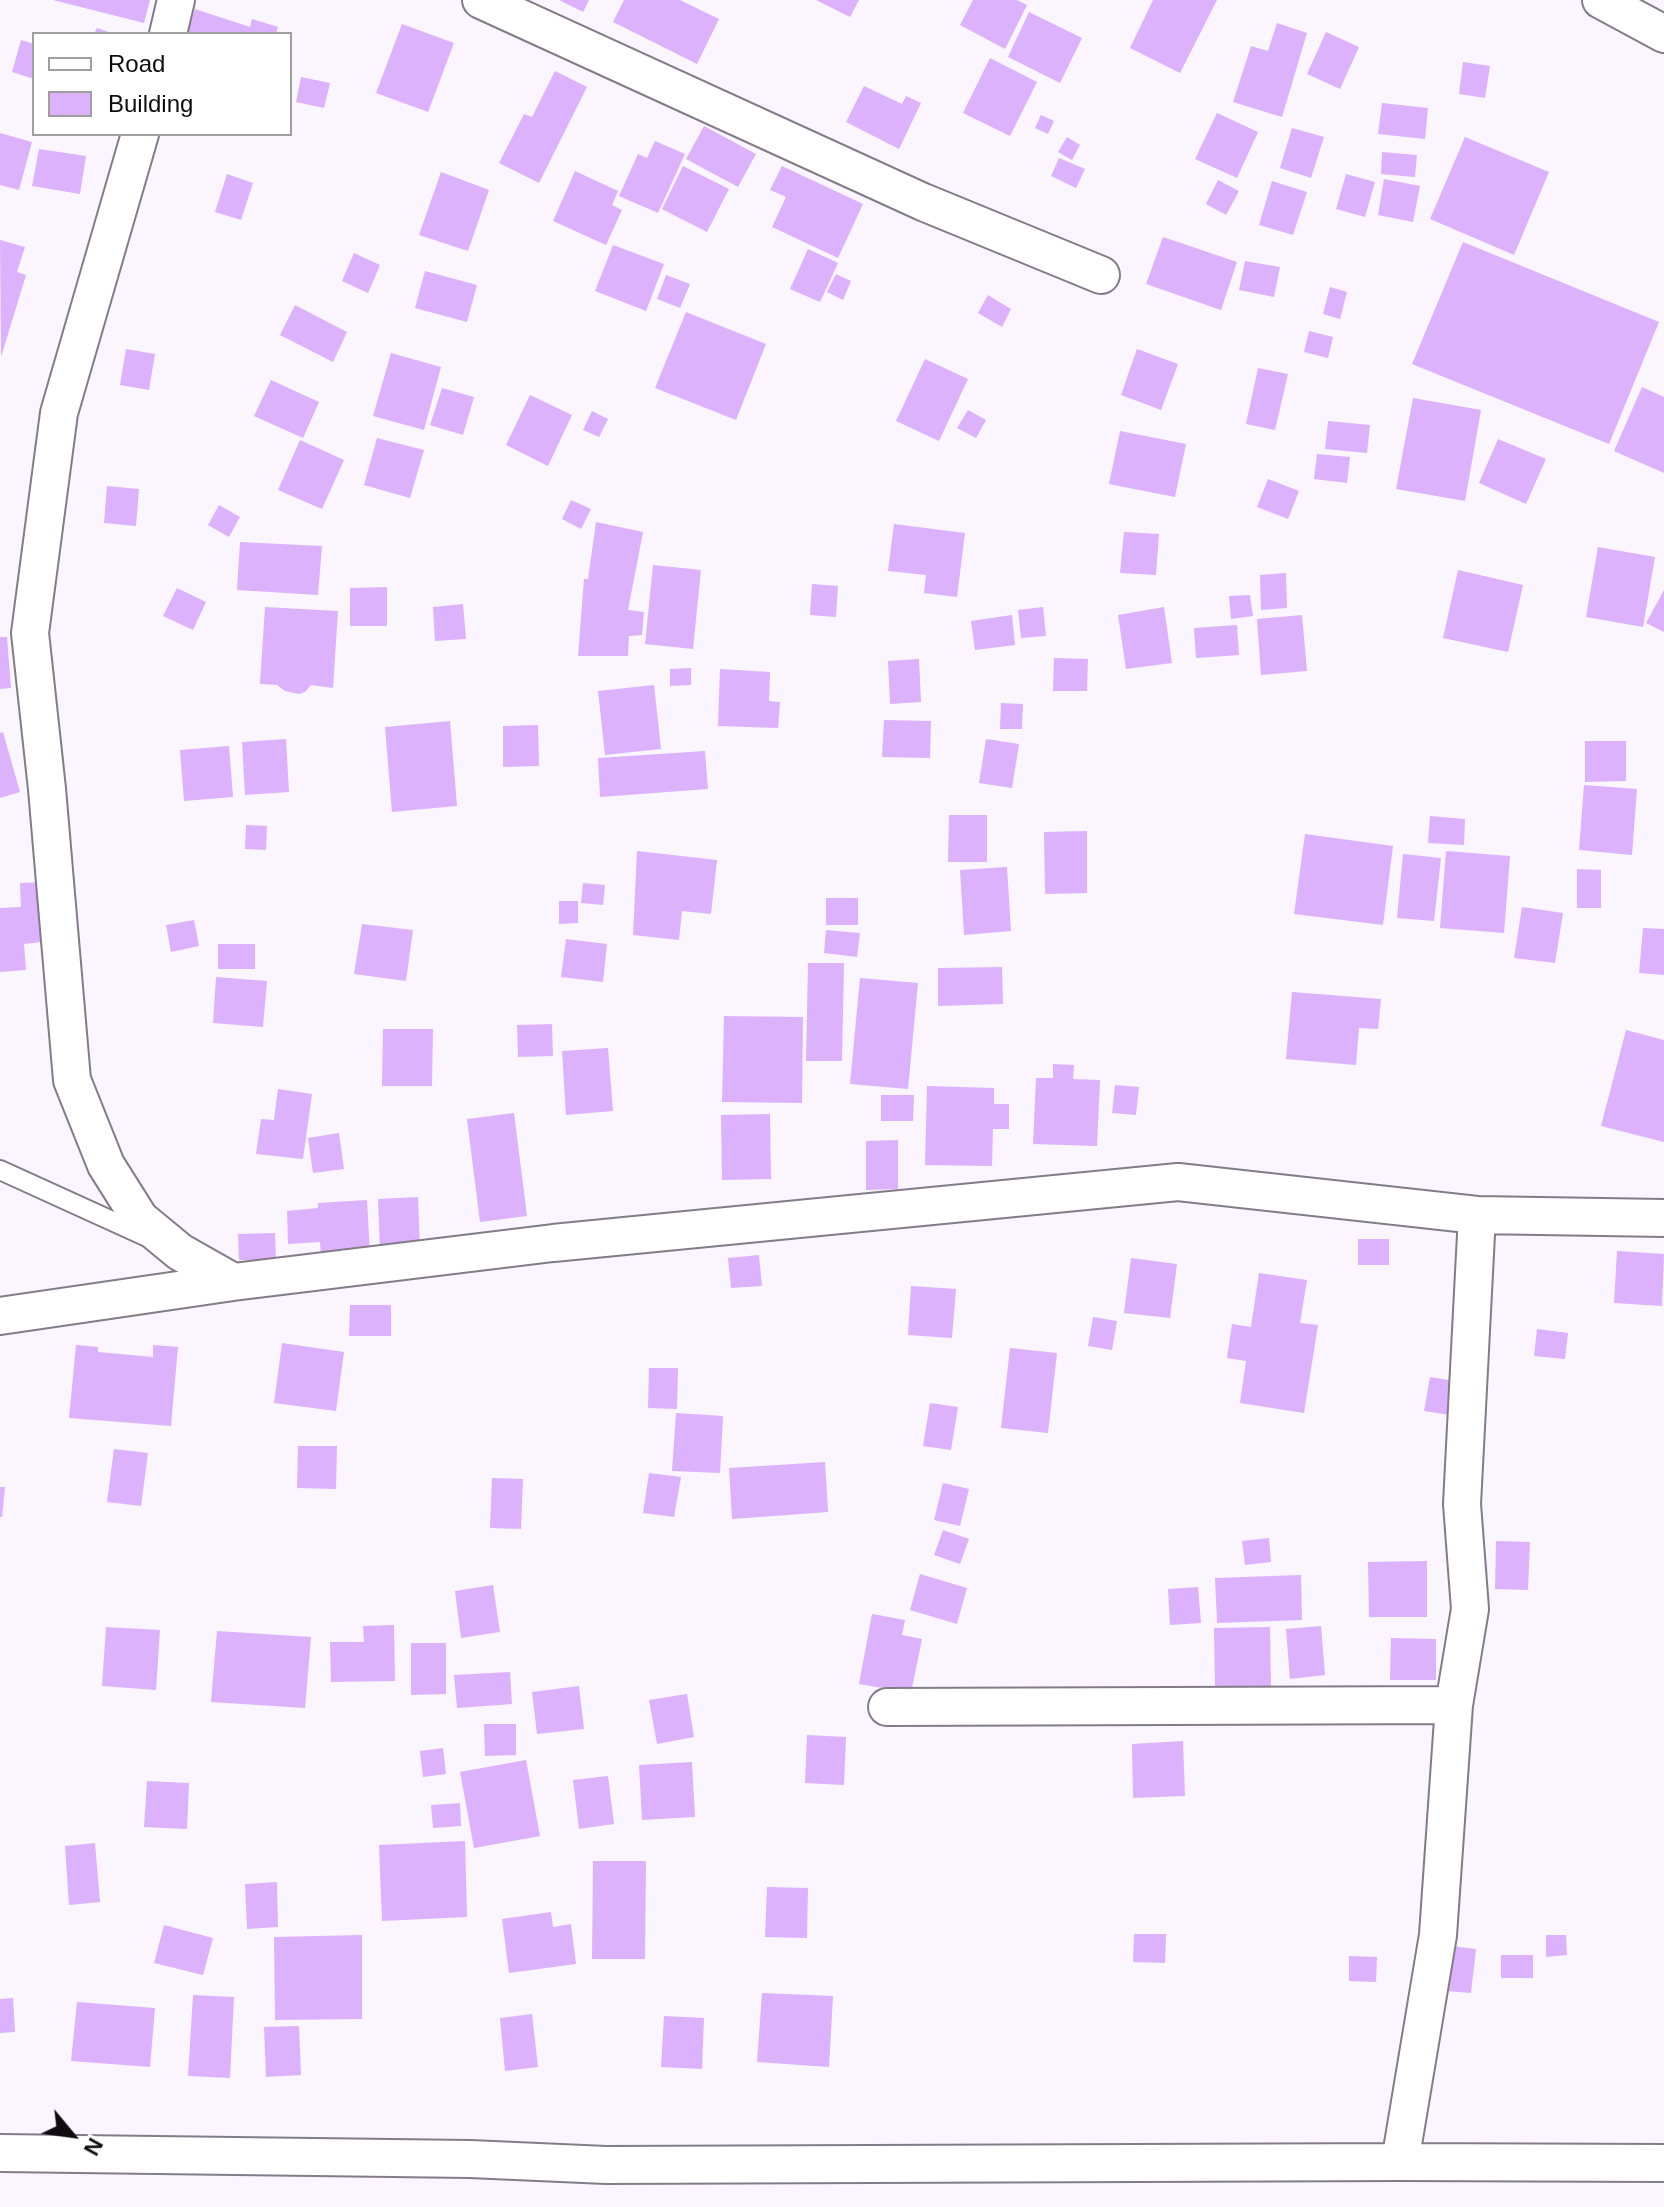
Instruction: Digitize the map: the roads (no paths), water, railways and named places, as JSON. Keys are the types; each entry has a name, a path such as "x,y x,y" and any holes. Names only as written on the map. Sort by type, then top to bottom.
{"street":[{"path":"168,32 176,0"},
{"path":"481,0 923,202 1101,275"},
{"path":"1601,0 1664,34"},
{"path":"139,136 59,413 30,633 72,1080 106,1165 140,1219 180,1252 233,1282"},
{"path":"0,1316 233,1282 553,1243 1178,1182 1477,1215 1664,1218"},
{"path":"1400,2162 1438,1935 1454,1705 1470,1609 1462,1504 1477,1215"},
{"path":"887,1707 1454,1705"},
{"path":"0,2153 470,2159 606,2165 1664,2163"}],"lane":[{"path":"0,1170 180,1252"}]}
